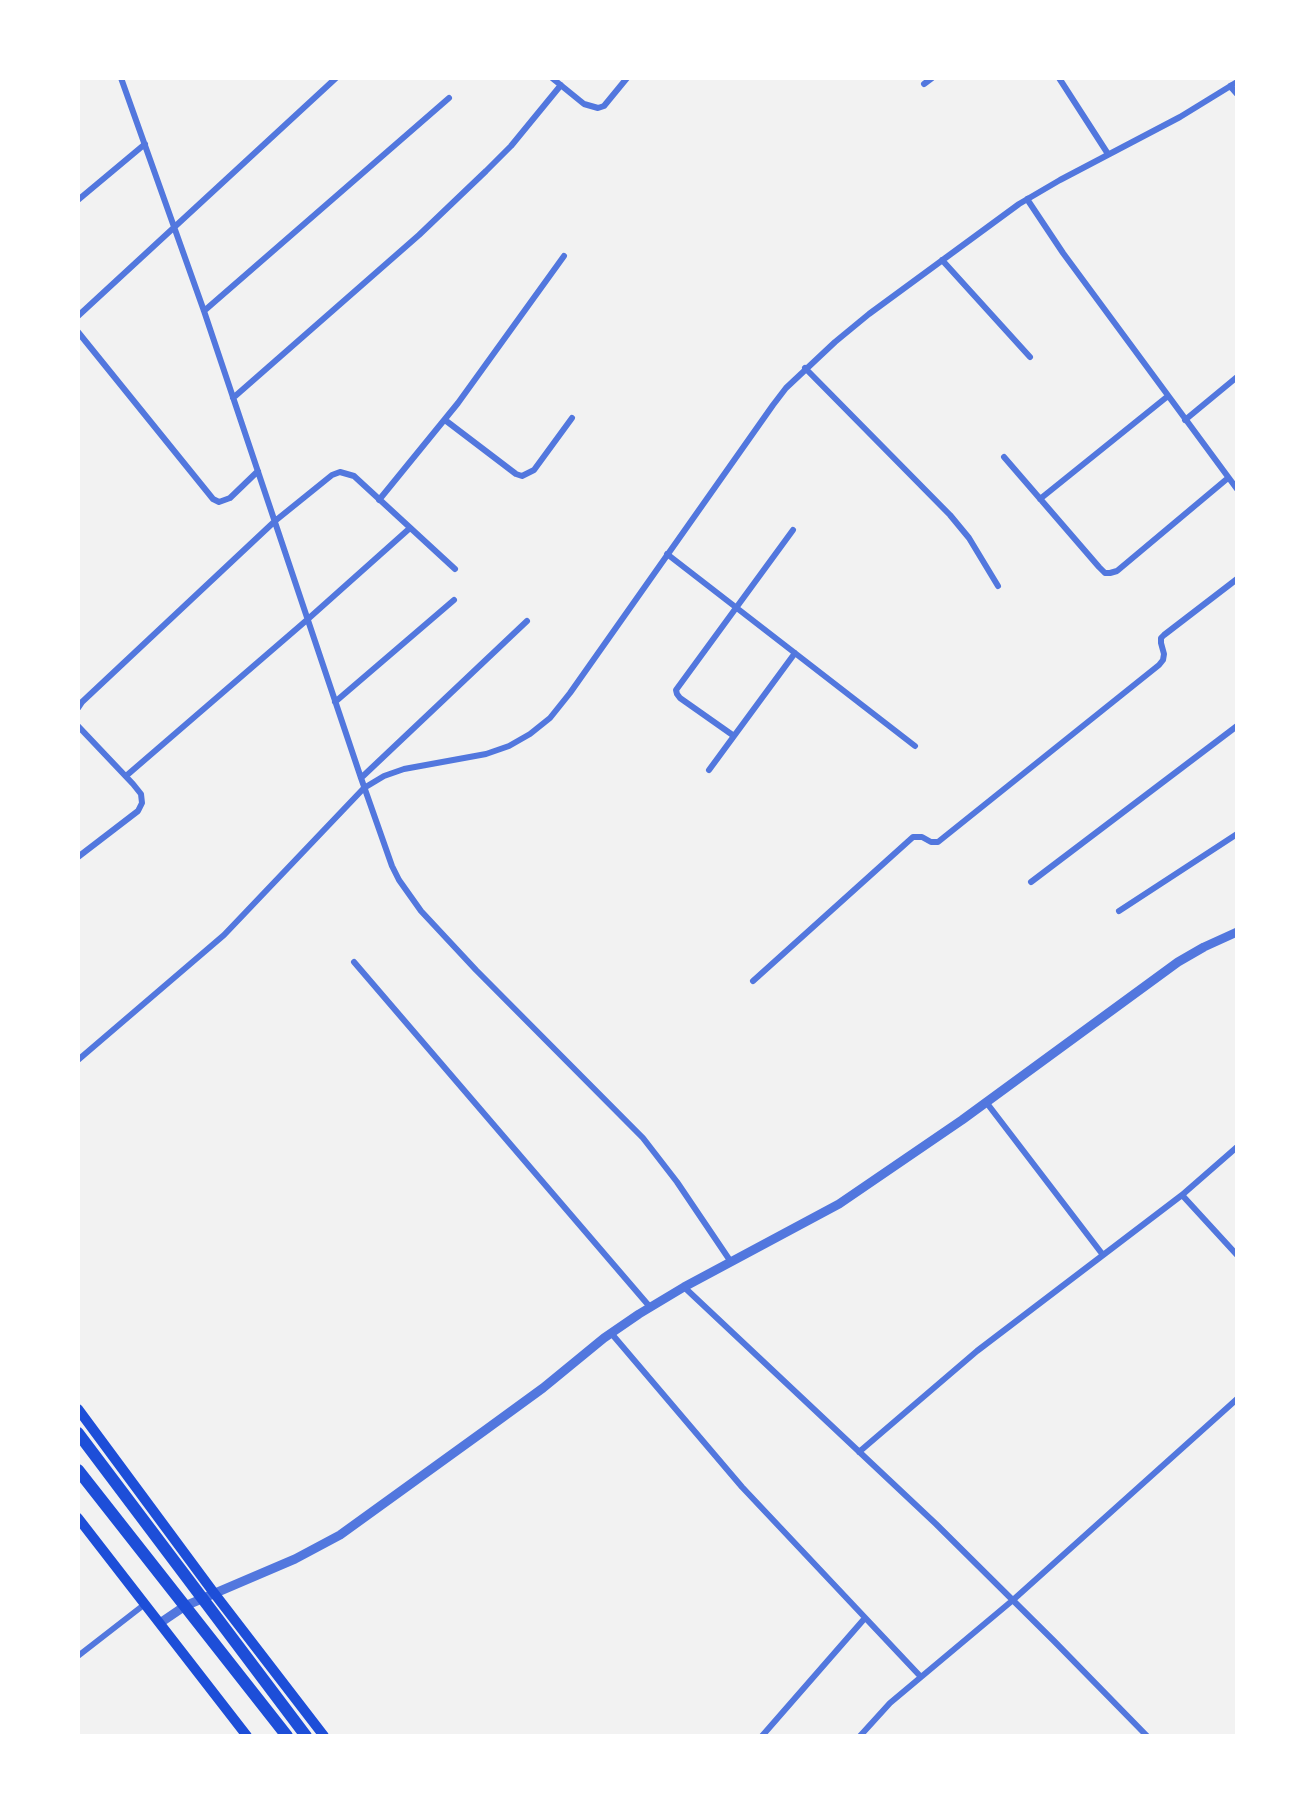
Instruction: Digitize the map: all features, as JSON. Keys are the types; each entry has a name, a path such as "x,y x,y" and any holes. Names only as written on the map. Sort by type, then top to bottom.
{"main road":[{"path":"78,1408 306,1736"},
{"path":"78,1433 324,1736"},
{"path":"78,1470 287,1736"},
{"path":"78,1518 248,1736"}],"street":[{"path":"122,78 204,311 392,866 407,894 476,970 643,1138 731,1262"},
{"path":"78,316 336,78"},
{"path":"552,78 584,104 598,108 604,106 627,78"},
{"path":"924,84 932,78"},
{"path":"1059,78 1108,154"},
{"path":"78,1060 224,936 364,788 384,776 404,769 486,754 509,746 530,734 550,718 570,693 772,405 805,368 869,314 983,228 1028,199 1180,117 1237,82"},
{"path":"233,398 419,235 511,146 561,85"},
{"path":"1230,86 1237,94"},
{"path":"204,311 449,98"},
{"path":"78,201 145,144"},
{"path":"1028,199 1064,253 1237,489"},
{"path":"380,500 445,420 564,256"},
{"path":"942,260 1030,357"},
{"path":"78,332 213,499 219,502 230,498 258,471"},
{"path":"805,368 950,515 969,538 998,586"},
{"path":"1185,420 1237,376"},
{"path":"1040,499 1168,396"},
{"path":"445,420 516,474 522,476 534,470 572,418"},
{"path":"1004,457 1105,573 1117,571 1228,478"},
{"path":"78,708 275,521 332,475 340,472 354,476 455,569"},
{"path":"126,776 410,528"},
{"path":"734,736 681,698 676,694 676,690 793,530"},
{"path":"668,554 915,746"},
{"path":"753,981 913,837 938,842 1159,665 1164,654 1161,638 1237,579"},
{"path":"335,702 454,600"},
{"path":"361,778 527,621"},
{"path":"709,770 795,653"},
{"path":"78,726 141,794 142,803 138,811 78,857"},
{"path":"1031,882 1237,726"},
{"path":"1119,911 1237,834"},
{"path":"160,1623 185,1606 295,1559 340,1535 484,1431 611,1332 684,1287 839,1204 986,1102 1178,962 1237,932"},
{"path":"354,962 650,1307"},
{"path":"986,1102 1103,1255"},
{"path":"859,1452 977,1352 1182,1195 1237,1147"},
{"path":"1182,1195 1237,1255"},
{"path":"684,1287 1013,1600 1147,1736"},
{"path":"611,1332 742,1487 921,1677"},
{"path":"860,1736 890,1703 1013,1600 1237,1399"},
{"path":"78,1656 145,1604"},
{"path":"762,1736 865,1618"}]}
